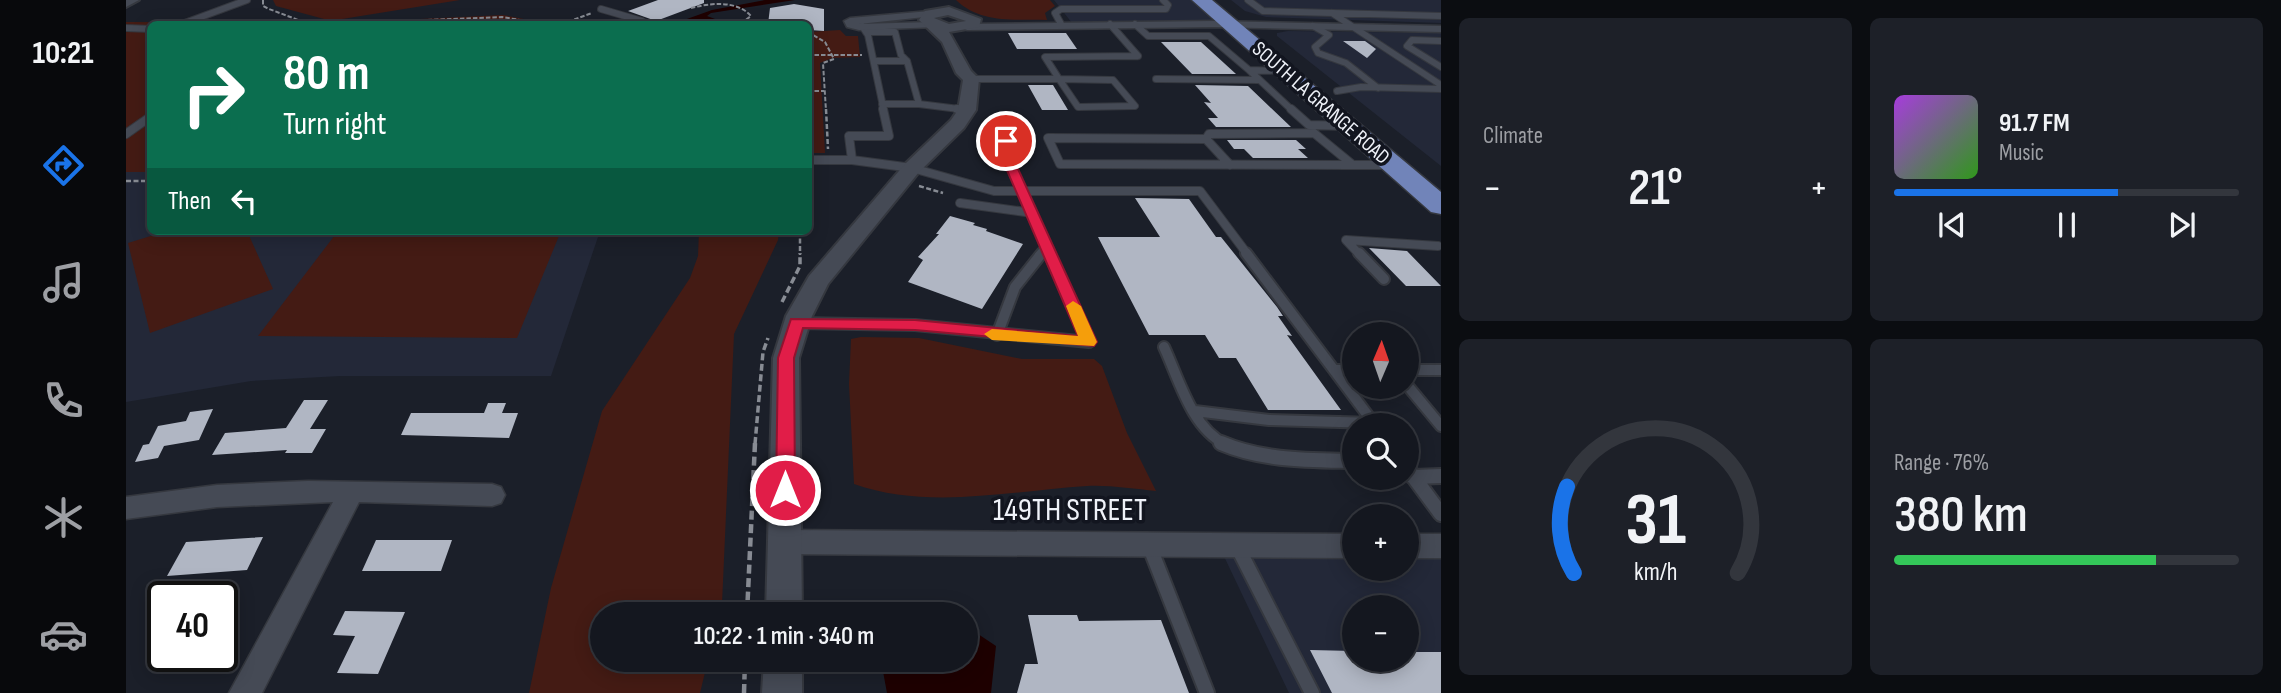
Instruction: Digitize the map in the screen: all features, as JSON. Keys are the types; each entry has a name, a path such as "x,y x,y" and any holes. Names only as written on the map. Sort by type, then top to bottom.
{"highway":[{"name":"SOUTH LA GRANGE ROAD","path":"1201,0 1441,206"},
{"name":"SOUTH LA GRANGE ROAD","path":"1224,0 1441,176"}],"street":[{"path":"126,3 132,0"},
{"path":"952,0 968,21"},
{"path":"935,15 964,73 971,79"},
{"path":"864,29 935,15 968,21 1062,24 1230,24 1441,29"},
{"path":"968,21 960,38 971,52 979,74 971,79"},
{"path":"784,602 786,358 797,323 817,281 958,124 967,110 971,79"},
{"path":"126,508 174,499 265,491 492,495"},
{"path":"245,693 352,492"},
{"name":"149TH STREET","path":"785,542 1342,546"},
{"path":"1419,546 1441,546"},
{"path":"782,693 783,672"}],"lane":[{"path":"190,21 247,0"},
{"path":"1074,0 1080,9"},
{"path":"1062,24 1055,13 1057,11 1166,9 1168,5 1163,0"},
{"path":"1248,0 1263,11 1441,16"},
{"path":"601,9 639,21"},
{"path":"1332,13 1441,87"},
{"path":"971,79 1059,79 1113,80 1135,106 1078,107 1059,79 1045,57 1138,56 1110,24"},
{"path":"1135,24 1148,36 1209,36 1309,125 1347,126"},
{"path":"1314,26 1329,35 1315,47 1318,53 1346,63 1378,88"},
{"path":"126,29 147,29"},
{"path":"852,160 849,136 889,136 874,61 864,29 895,32 901,55 907,61 919,104"},
{"path":"1441,41 1408,41 1407,46 1441,67"},
{"path":"874,61 907,61"},
{"path":"1249,70 1284,71"},
{"path":"1156,79 1259,80"},
{"path":"1337,91 1441,87"},
{"path":"883,104 919,104 967,110"},
{"path":"126,134 147,119"},
{"path":"1206,139 1209,134 1314,133 1353,165"},
{"path":"1230,165 1206,139 1048,138 1060,164 1230,165 1353,165 1392,164"},
{"path":"797,323 915,325 1089,342 1002,147 1006,141 1020,139"},
{"path":"812,160 852,160 912,176 982,189 1023,192 1200,191 1366,413"},
{"path":"960,203 1033,214"},
{"path":"1384,279 1346,240 1411,242 1440,247"},
{"path":"997,335 998,321 1026,270 1038,253 1048,248"},
{"path":"1164,347 1195,411 1211,436 1233,449 1294,459 1342,461"},
{"path":"1334,370 1342,370"},
{"path":"1419,370 1441,370"},
{"path":"1418,399 1441,426"},
{"path":"1195,411 1269,420 1342,423"},
{"path":"1419,473 1441,476"},
{"path":"1419,484 1441,514"},
{"path":"1149,545 1207,693"},
{"path":"1237,546 1312,693"}],"path":[{"path":"263,0 263,6 271,11 305,21"},
{"path":"691,8 730,3 747,9 751,16 744,21"},
{"path":"404,21 502,17 526,21"},
{"path":"812,34 823,39 834,55"},
{"path":"812,55 864,55"},
{"path":"829,160 823,63 834,59 834,55"},
{"path":"812,90 824,91"},
{"path":"912,176 943,193"},
{"path":"126,180 147,181"},
{"path":"744,693 745,672"}],"shaded area":[{"path":"273,0 460,0 336,20 276,6"},
{"path":"765,0 795,0 711,13 707,16 714,21 681,21 712,10"},
{"path":"956,0 1050,0 1055,6 1045,13 1047,20 1010,20 976,13"},
{"path":"1054,0 1195,0 1222,23 1072,23"},
{"path":"1231,0 1441,0 1441,23 1266,17 1245,11"},
{"path":"503,15 534,21 378,21"},
{"path":"126,22 147,22 147,172 126,172"},
{"path":"840,30 846,36 858,36 860,57 832,58 820,63 825,153 812,153 812,32"},
{"path":"1277,33 1441,33 1441,166 1277,36"},
{"path":"126,172 147,172 147,235 599,235 551,376 340,376 251,381 126,402"},
{"path":"154,235 249,235 273,289 150,333 128,243"},
{"path":"335,235 559,235 517,338 258,336"},
{"path":"699,235 779,235 734,334 722,602 590,602 590,672 705,672 700,693 529,693 551,588 602,411 690,278 698,256"},
{"path":"919,338 1022,359 1094,359 1102,366 1127,433 1156,491 1087,486 969,497 940,497 882,492 854,484 849,384 851,339"},
{"path":"1221,550 1342,551 1342,581 1419,581 1419,551 1441,551 1441,693 1289,693"},
{"path":"978,634 996,646 991,693 887,693 883,672 978,672"}],"building":[{"path":"658,0 704,0 704,3 656,21 628,11"},
{"path":"794,4 824,9 824,31 812,30 812,21 768,21 770,8"},
{"path":"1008,33 1066,33 1077,49 1017,49"},
{"path":"1343,41 1365,41 1376,49 1367,58"},
{"path":"1161,42 1201,42 1236,74 1192,74"},
{"path":"1028,85 1053,85 1068,110 1042,110"},
{"path":"1195,85 1248,86 1291,127 1216,127 1208,118 1218,118 1204,102 1211,103"},
{"path":"1227,140 1296,140 1306,149 1298,149 1308,158 1253,158 1244,149 1234,149"},
{"path":"1135,198 1189,199 1216,237 1221,237 1277,307 1283,316 1278,316 1292,336 1287,335 1341,410 1268,410 1236,358 1219,358 1205,335 1149,335 1098,237 1160,237"},
{"path":"950,216 975,223 973,225 987,229 986,231 1023,244 982,309 908,282 923,260 918,257 939,234 936,234"},
{"path":"1369,248 1407,251 1441,286 1406,286"},
{"path":"304,400 328,400 310,429 326,429 312,453 285,453 287,450 212,455 225,433 286,428"},
{"path":"488,403 506,403 502,413 518,413 509,438 401,435 411,413 484,413"},
{"path":"213,409 199,440 164,446 158,458 135,462 143,445 149,444 158,426 186,421 190,412"},
{"path":"263,537 247,570 167,576 186,542"},
{"path":"376,540 452,540 441,571 362,571"},
{"path":"345,611 405,612 378,674 337,673 355,636 333,635"},
{"path":"1028,615 1077,615 1079,621 1161,620 1189,693 1017,693 1025,664 1038,664"},
{"path":"1310,650 1342,651 1342,672 1419,672 1419,652 1441,652 1441,693 1332,693"}],"slow traffic":[{"path":"992,334 1089,342 1073,306"}],"route":[{"path":"785,490 786,358 797,323 915,325 963,332 1089,342 1002,147 1006,141"}]}
